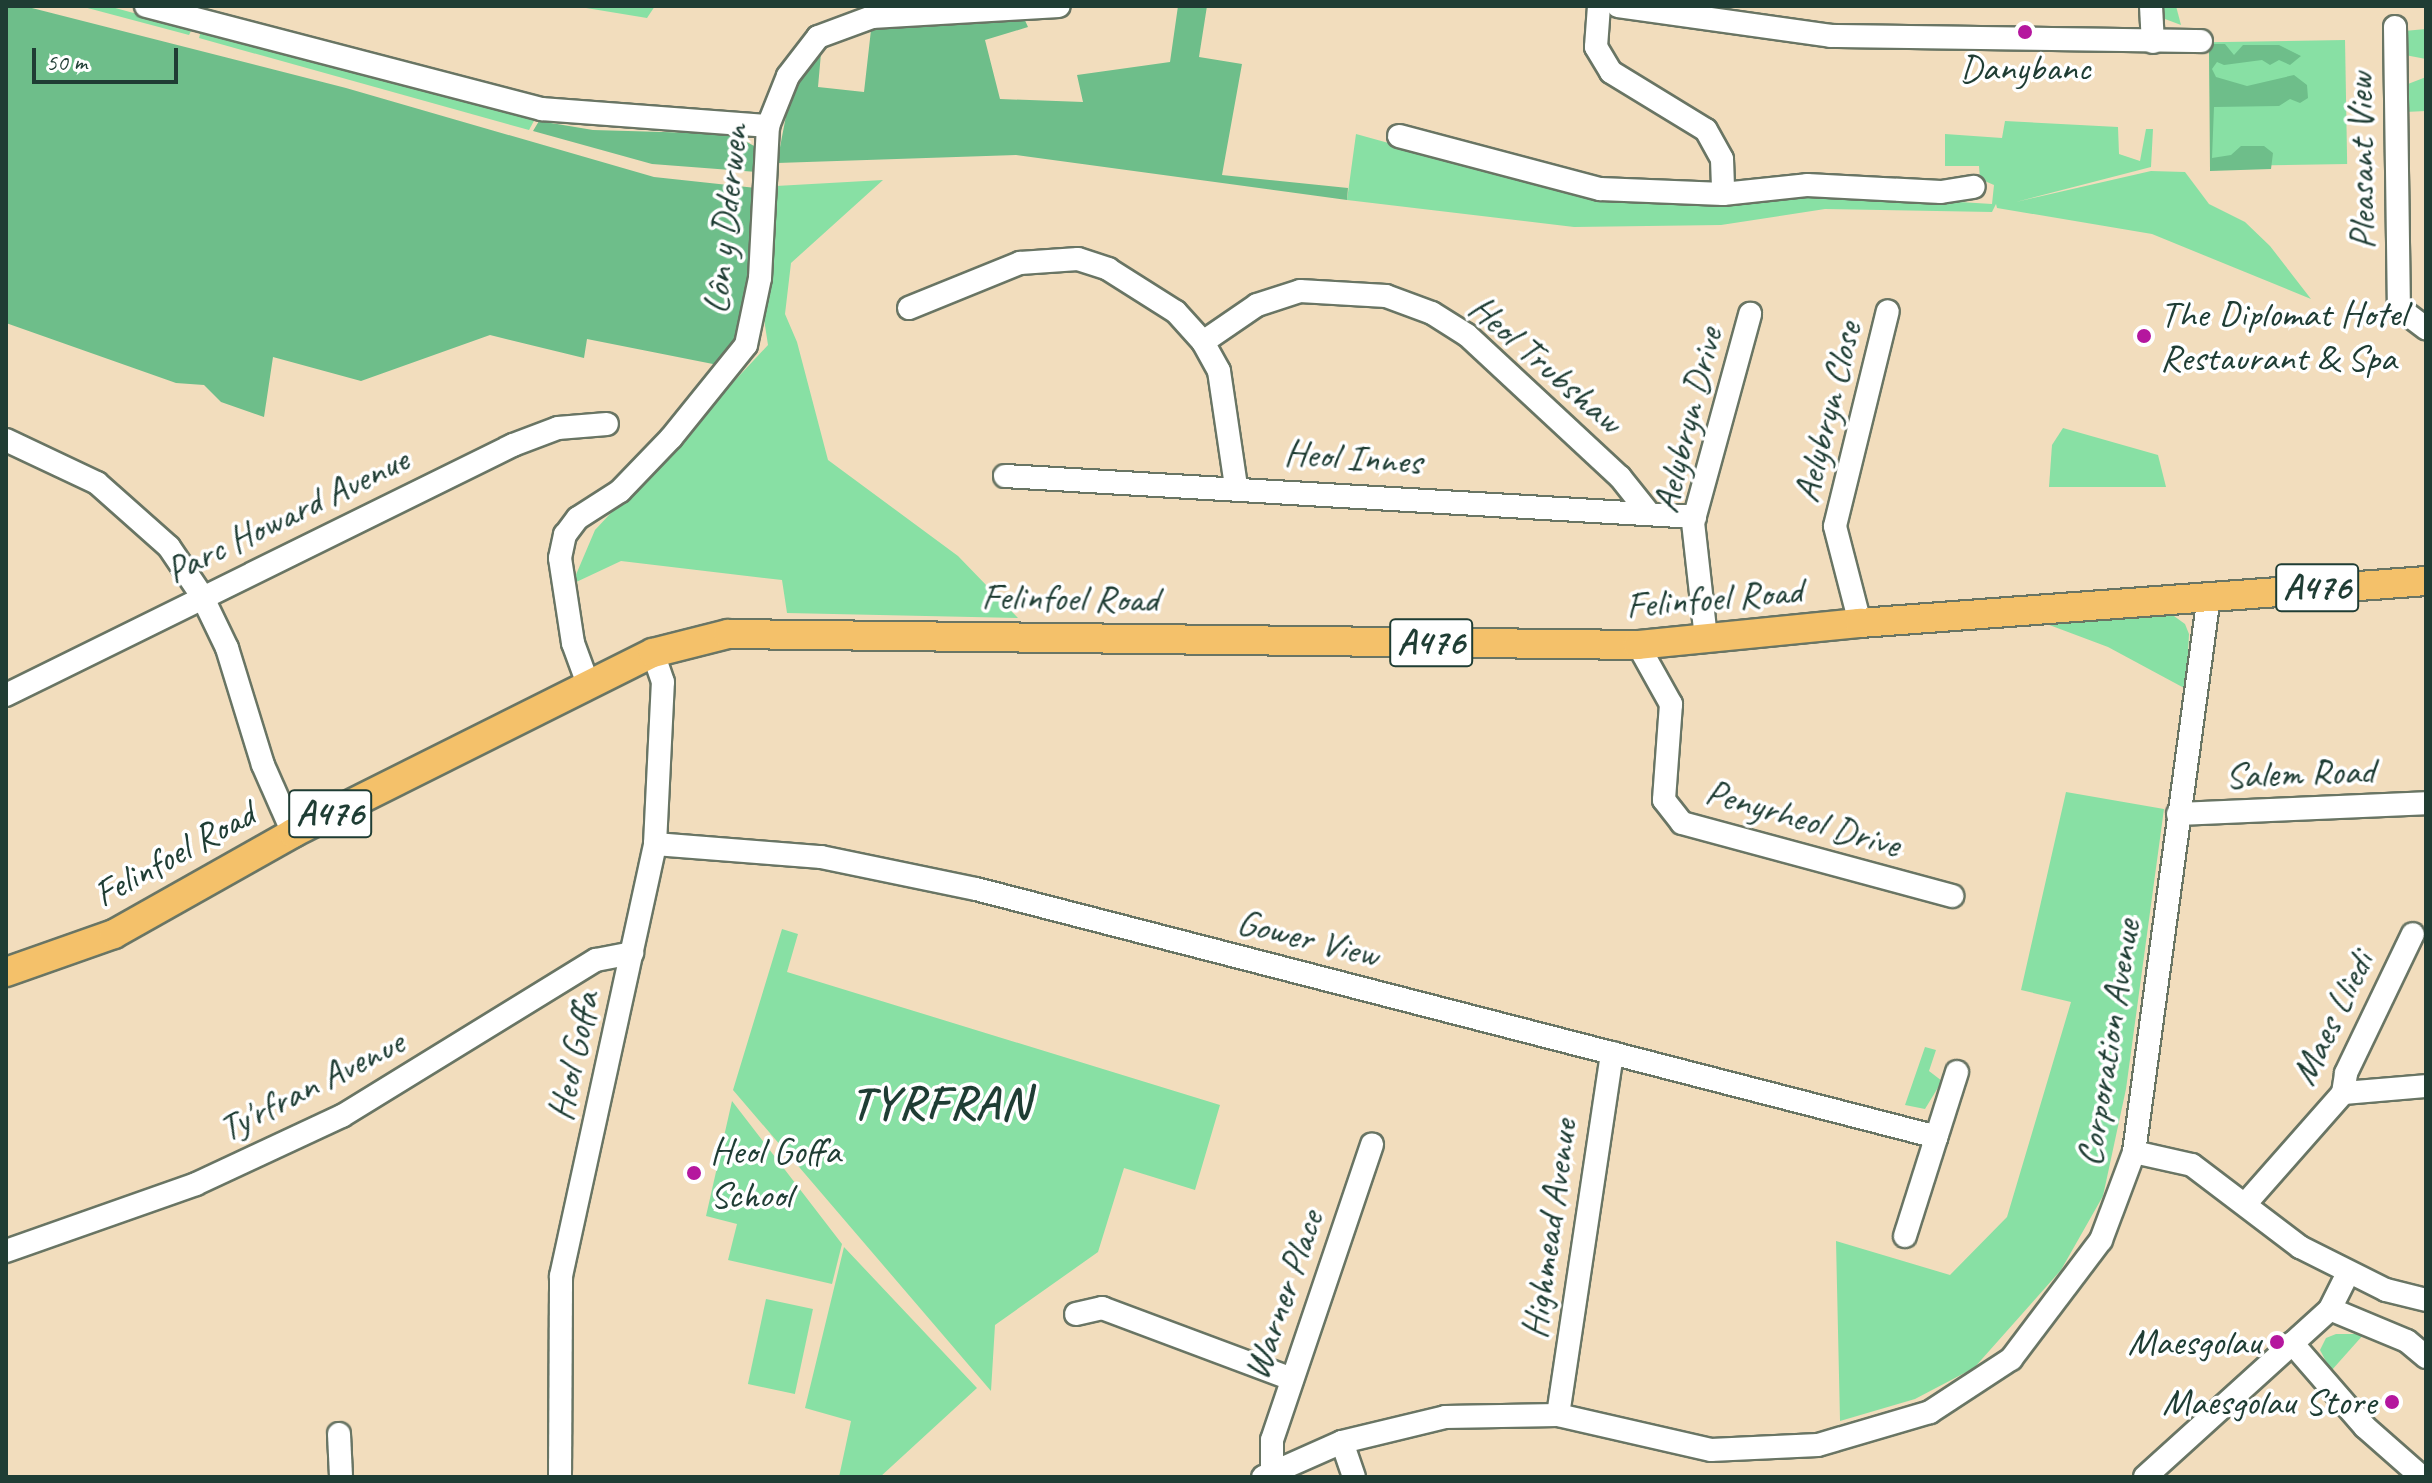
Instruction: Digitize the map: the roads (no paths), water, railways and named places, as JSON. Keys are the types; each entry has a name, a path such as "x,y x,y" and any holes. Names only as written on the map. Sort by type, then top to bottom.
{"main road":[{"name":"A476","path":"2209,596 2426,581"},
{"name":"Felinfoel Road","path":"6,972 114,934 293,833 653,653 728,634 1638,645 1860,623 2209,596"}],"street":[{"path":"146,6 542,109 768,126"},
{"name":"Lôn y Dderwen","path":"588,684 573,643 560,558 565,535 578,518 620,491 736,362 757,307 768,126 788,76 818,37 886,16 1059,6"},
{"path":"1599,6 1596,47 1611,72 1706,130 1722,159 1723,194"},
{"path":"1618,6 1831,36 1954,31 2047,43 2201,41"},
{"path":"2151,6 2153,42"},
{"name":"Pleasant View","path":"2395,27 2399,308 2426,328"},
{"path":"1399,136 1600,189 1723,194 1807,185 1941,192 1974,187"},
{"path":"909,308 1020,263 1078,259 1145,290 1176,312 1203,342 1219,371 1236,486"},
{"name":"Heol Trubshaw","path":"1203,342 1257,305 1300,291 1386,296 1421,309 1467,335 1620,477 1647,511"},
{"name":"Aelybryn Close","path":"1860,623 1835,526 1888,311"},
{"name":"Aelybryn Drive","path":"1706,638 1695,517 1750,314"},
{"name":"Parc Howard Avenue","path":"6,695 513,445 558,428 607,424"},
{"path":"6,440 97,483 169,547 202,596 227,648 263,765 293,833"},
{"name":"Heol Innes","path":"1005,476 1236,486 1647,511 1695,517"},
{"name":"Corporation Avenue","path":"1268,1474 1342,1442 1445,1417 1558,1415 1711,1450 1818,1445 1930,1412 2011,1359 2101,1240 2134,1152 2209,596"},
{"name":"Penyrheol Drive","path":"1638,645 1671,704 1664,800 1682,823 1952,896"},
{"name":"Heol Goffa","path":"560,1477 561,1276 655,844 663,682 653,653"},
{"name":"Salem Road","path":"2178,814 2426,803"},
{"name":"Gower View","path":"655,844 821,857 976,889 1937,1137"},
{"name":"Maes Lliedi","path":"2247,1202 2343,1093 2346,1073 2413,934"},
{"name":"Ty'rfran Avenue","path":"6,1251 196,1184 342,1116 596,960 632,953"},
{"name":"Highmead Avenue","path":"1558,1415 1612,1053"},
{"path":"1905,1236 1957,1072"},
{"path":"2343,1093 2426,1086"},
{"name":"Warner Place","path":"1268,1474 1272,1440 1372,1144"},
{"path":"2134,1152 2192,1165 2247,1202 2300,1247 2348,1273 2426,1300"},
{"path":"2145,1477 2330,1309 2348,1273"},
{"path":"1076,1314 1102,1308 1292,1379"},
{"path":"2330,1309 2407,1341 2426,1357"},
{"path":"2292,1343 2365,1427 2422,1477"},
{"path":"339,1434 341,1477"},
{"path":"1342,1442 1354,1477"}],"place":[{"name":"Danybanc","path":"2025,32"},
{"name":"The Diplomat Hotel Restaurant & Spa","path":"2144,336"},
{"name":"Heol Goffa School","path":"694,1173"},
{"name":"Maesgolau","path":"2277,1342"},
{"name":"Maesgolau Store","path":"2392,1402"}],"district":[{"name":"TYRFRAN","path":"941,1103"}]}
